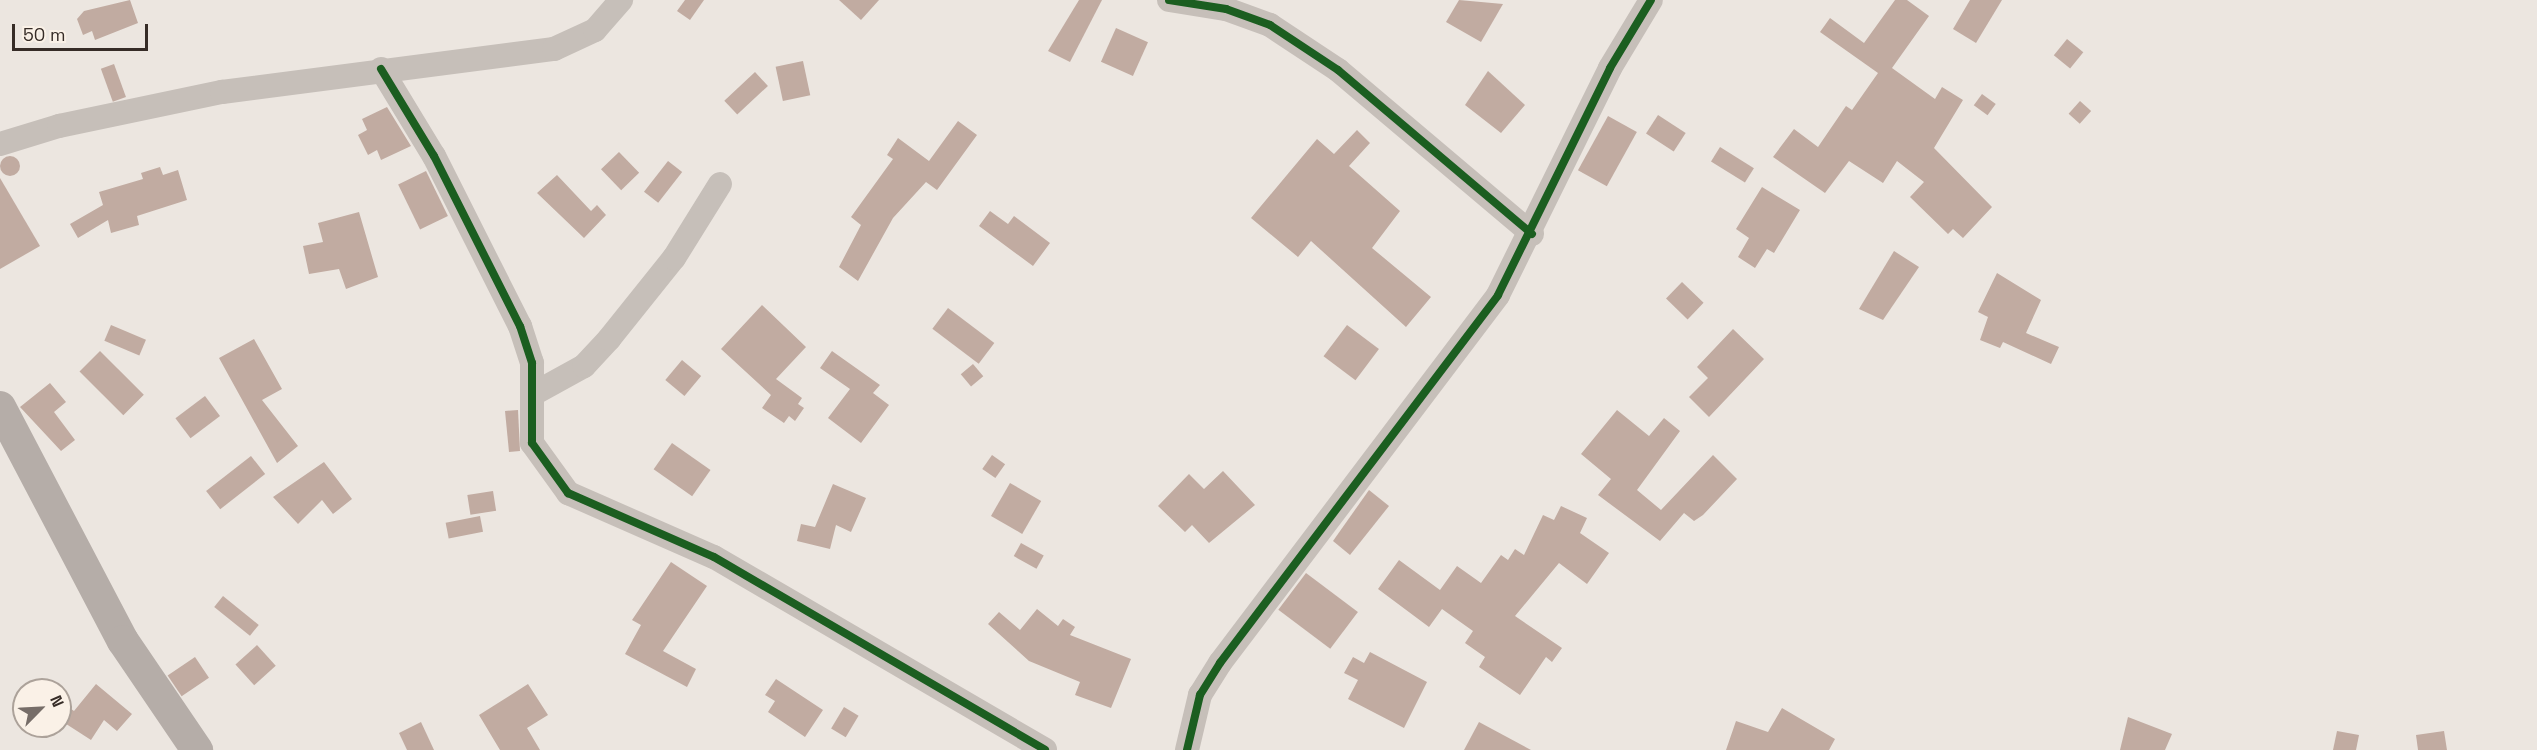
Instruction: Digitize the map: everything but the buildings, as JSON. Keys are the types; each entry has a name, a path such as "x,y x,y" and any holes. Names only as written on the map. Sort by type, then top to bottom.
{"main road":[{"path":"3,422 123,641 197,750"}],"street":[{"path":"0,144 59,126 222,92 381,69 554,49 595,30 621,0"},
{"path":"1169,0 1226,9 1270,25 1338,70 1532,234"},
{"path":"1188,750 1200,695 1220,663 1497,295 1532,234 1610,68 1651,0"},
{"path":"381,69 434,156 520,326 535,393 532,443 568,493 714,557 1045,750"},
{"path":"535,393 584,366 609,339 674,258 720,184"}],"cycle path":[{"path":"1169,0 1226,9 1270,25 1338,70 1532,234"},
{"path":"1187,750 1200,695 1220,663 1498,295 1610,68 1651,0"},
{"path":"381,69 434,156 520,326 532,363 532,443 568,493 714,557 1045,750"}]}
